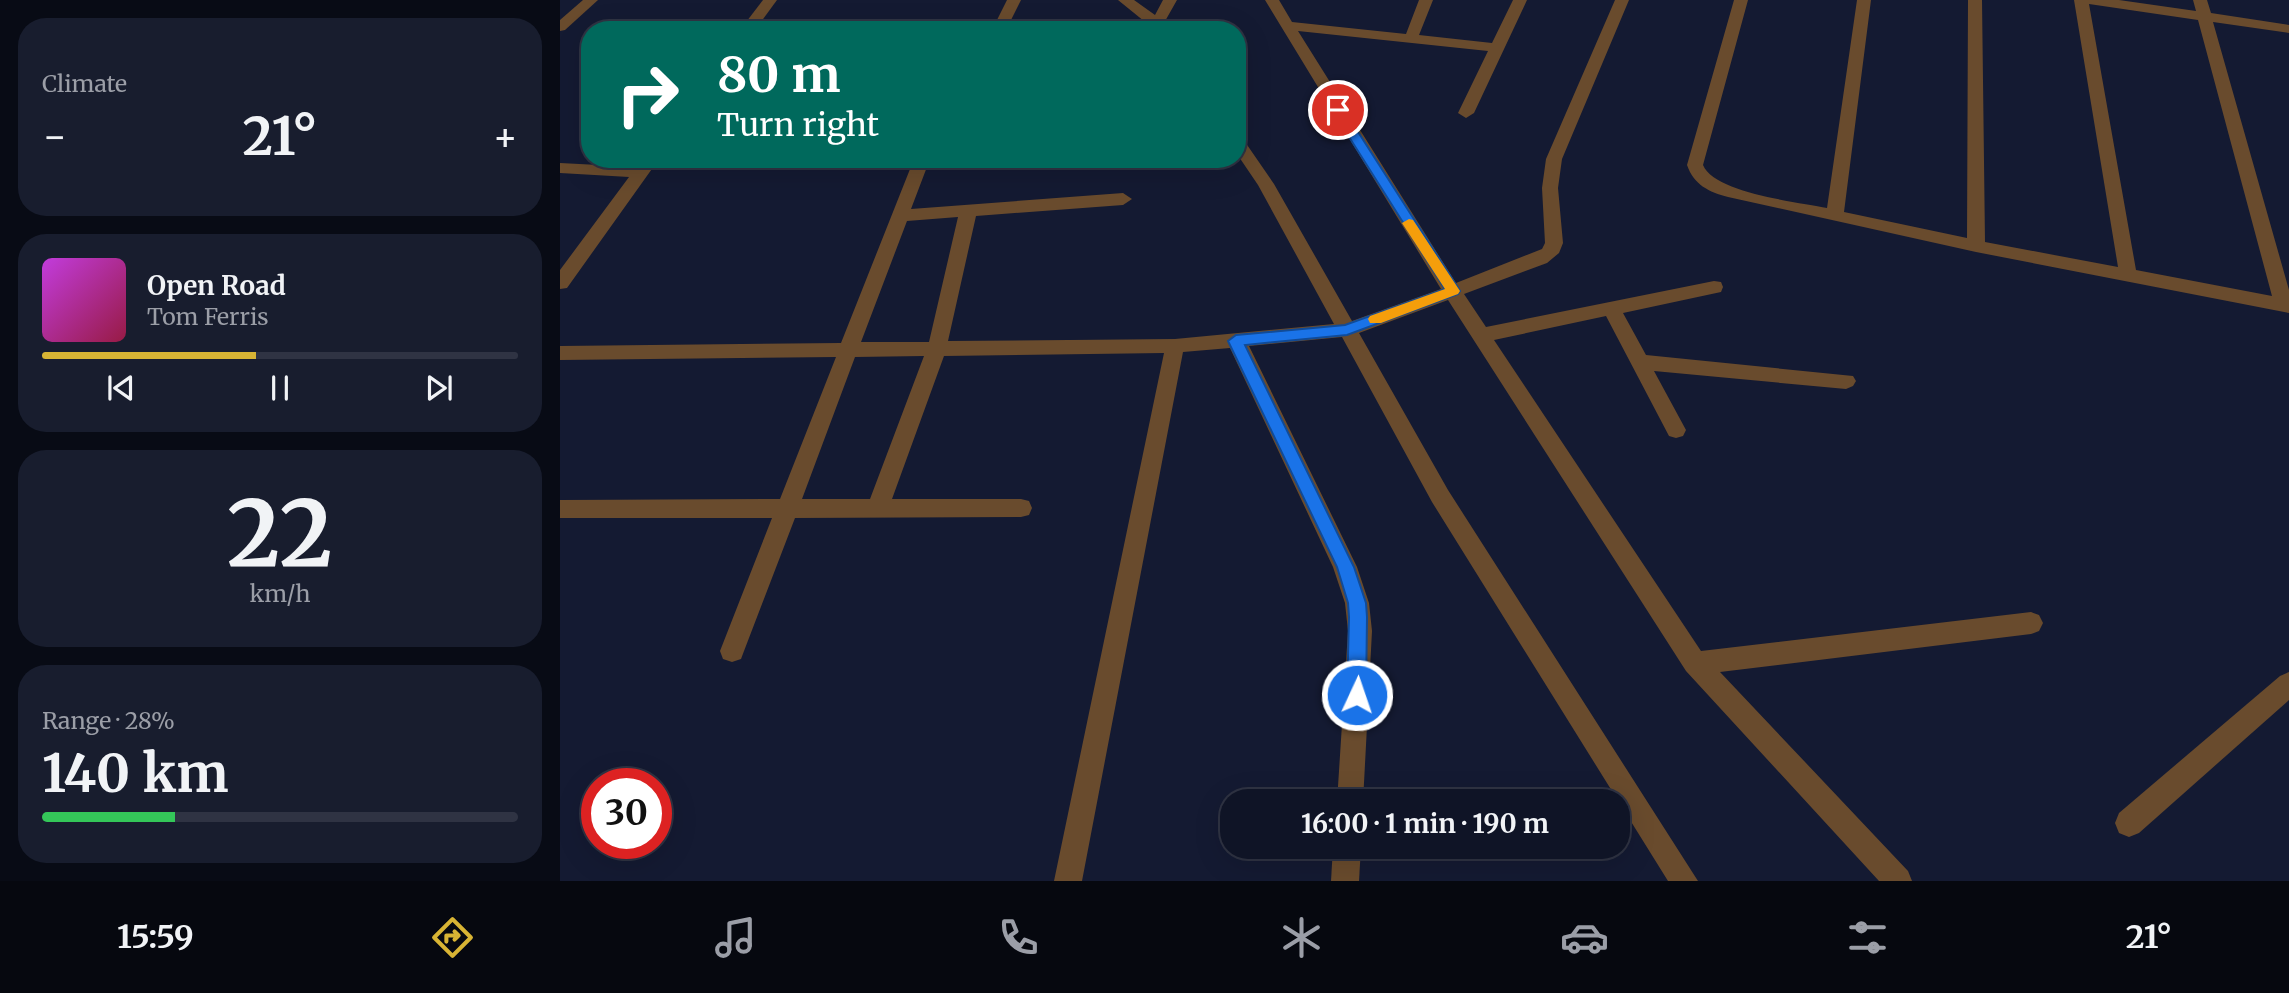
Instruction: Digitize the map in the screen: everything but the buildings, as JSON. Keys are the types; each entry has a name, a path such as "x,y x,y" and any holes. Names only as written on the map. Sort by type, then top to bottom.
{"street":[{"path":"560,27 591,0"},
{"path":"754,21 770,0"},
{"path":"1004,21 1014,0"},
{"path":"1125,0 1153,21"},
{"path":"1162,21 1170,0"},
{"path":"1272,0 1285,25 1453,291 1695,663 1898,881"},
{"path":"1411,38 1426,0"},
{"path":"1466,113 1520,0"},
{"path":"560,353 1175,346 1347,330 1541,259 1550,253 1554,243 1550,188 1554,159 1622,0"},
{"path":"1741,0 1695,165 1698,175 1707,185 1728,192 1976,246 2287,305 2200,0"},
{"path":"1835,214 1864,0"},
{"path":"1975,0 1976,246"},
{"path":"2081,0 2128,275"},
{"path":"2091,0 2289,29"},
{"path":"1285,25 1499,48"},
{"path":"1246,155 1266,184 1440,496 1684,881"},
{"path":"560,168 581,168"},
{"path":"560,283 645,168"},
{"path":"732,651 919,168"},
{"path":"900,216 1123,199"},
{"path":"878,508 937,348 968,211"},
{"path":"1482,335 1714,287"},
{"path":"1611,308 1676,430"},
{"path":"1236,341 1345,567 1357,603 1359,668 1351,789"},
{"path":"1068,881 1175,346"},
{"path":"1639,362 1846,381"},
{"path":"560,509 1021,508"},
{"path":"1695,663 2031,623"},
{"path":"2129,823 2289,684"},
{"path":"1345,881 1346,859"}],"slow traffic":[{"path":"1376,319 1453,291 1409,223"}],"route":[{"path":"1338,110 1453,291 1347,330 1236,341 1345,567 1357,603 1360,631 1357,695"}]}
